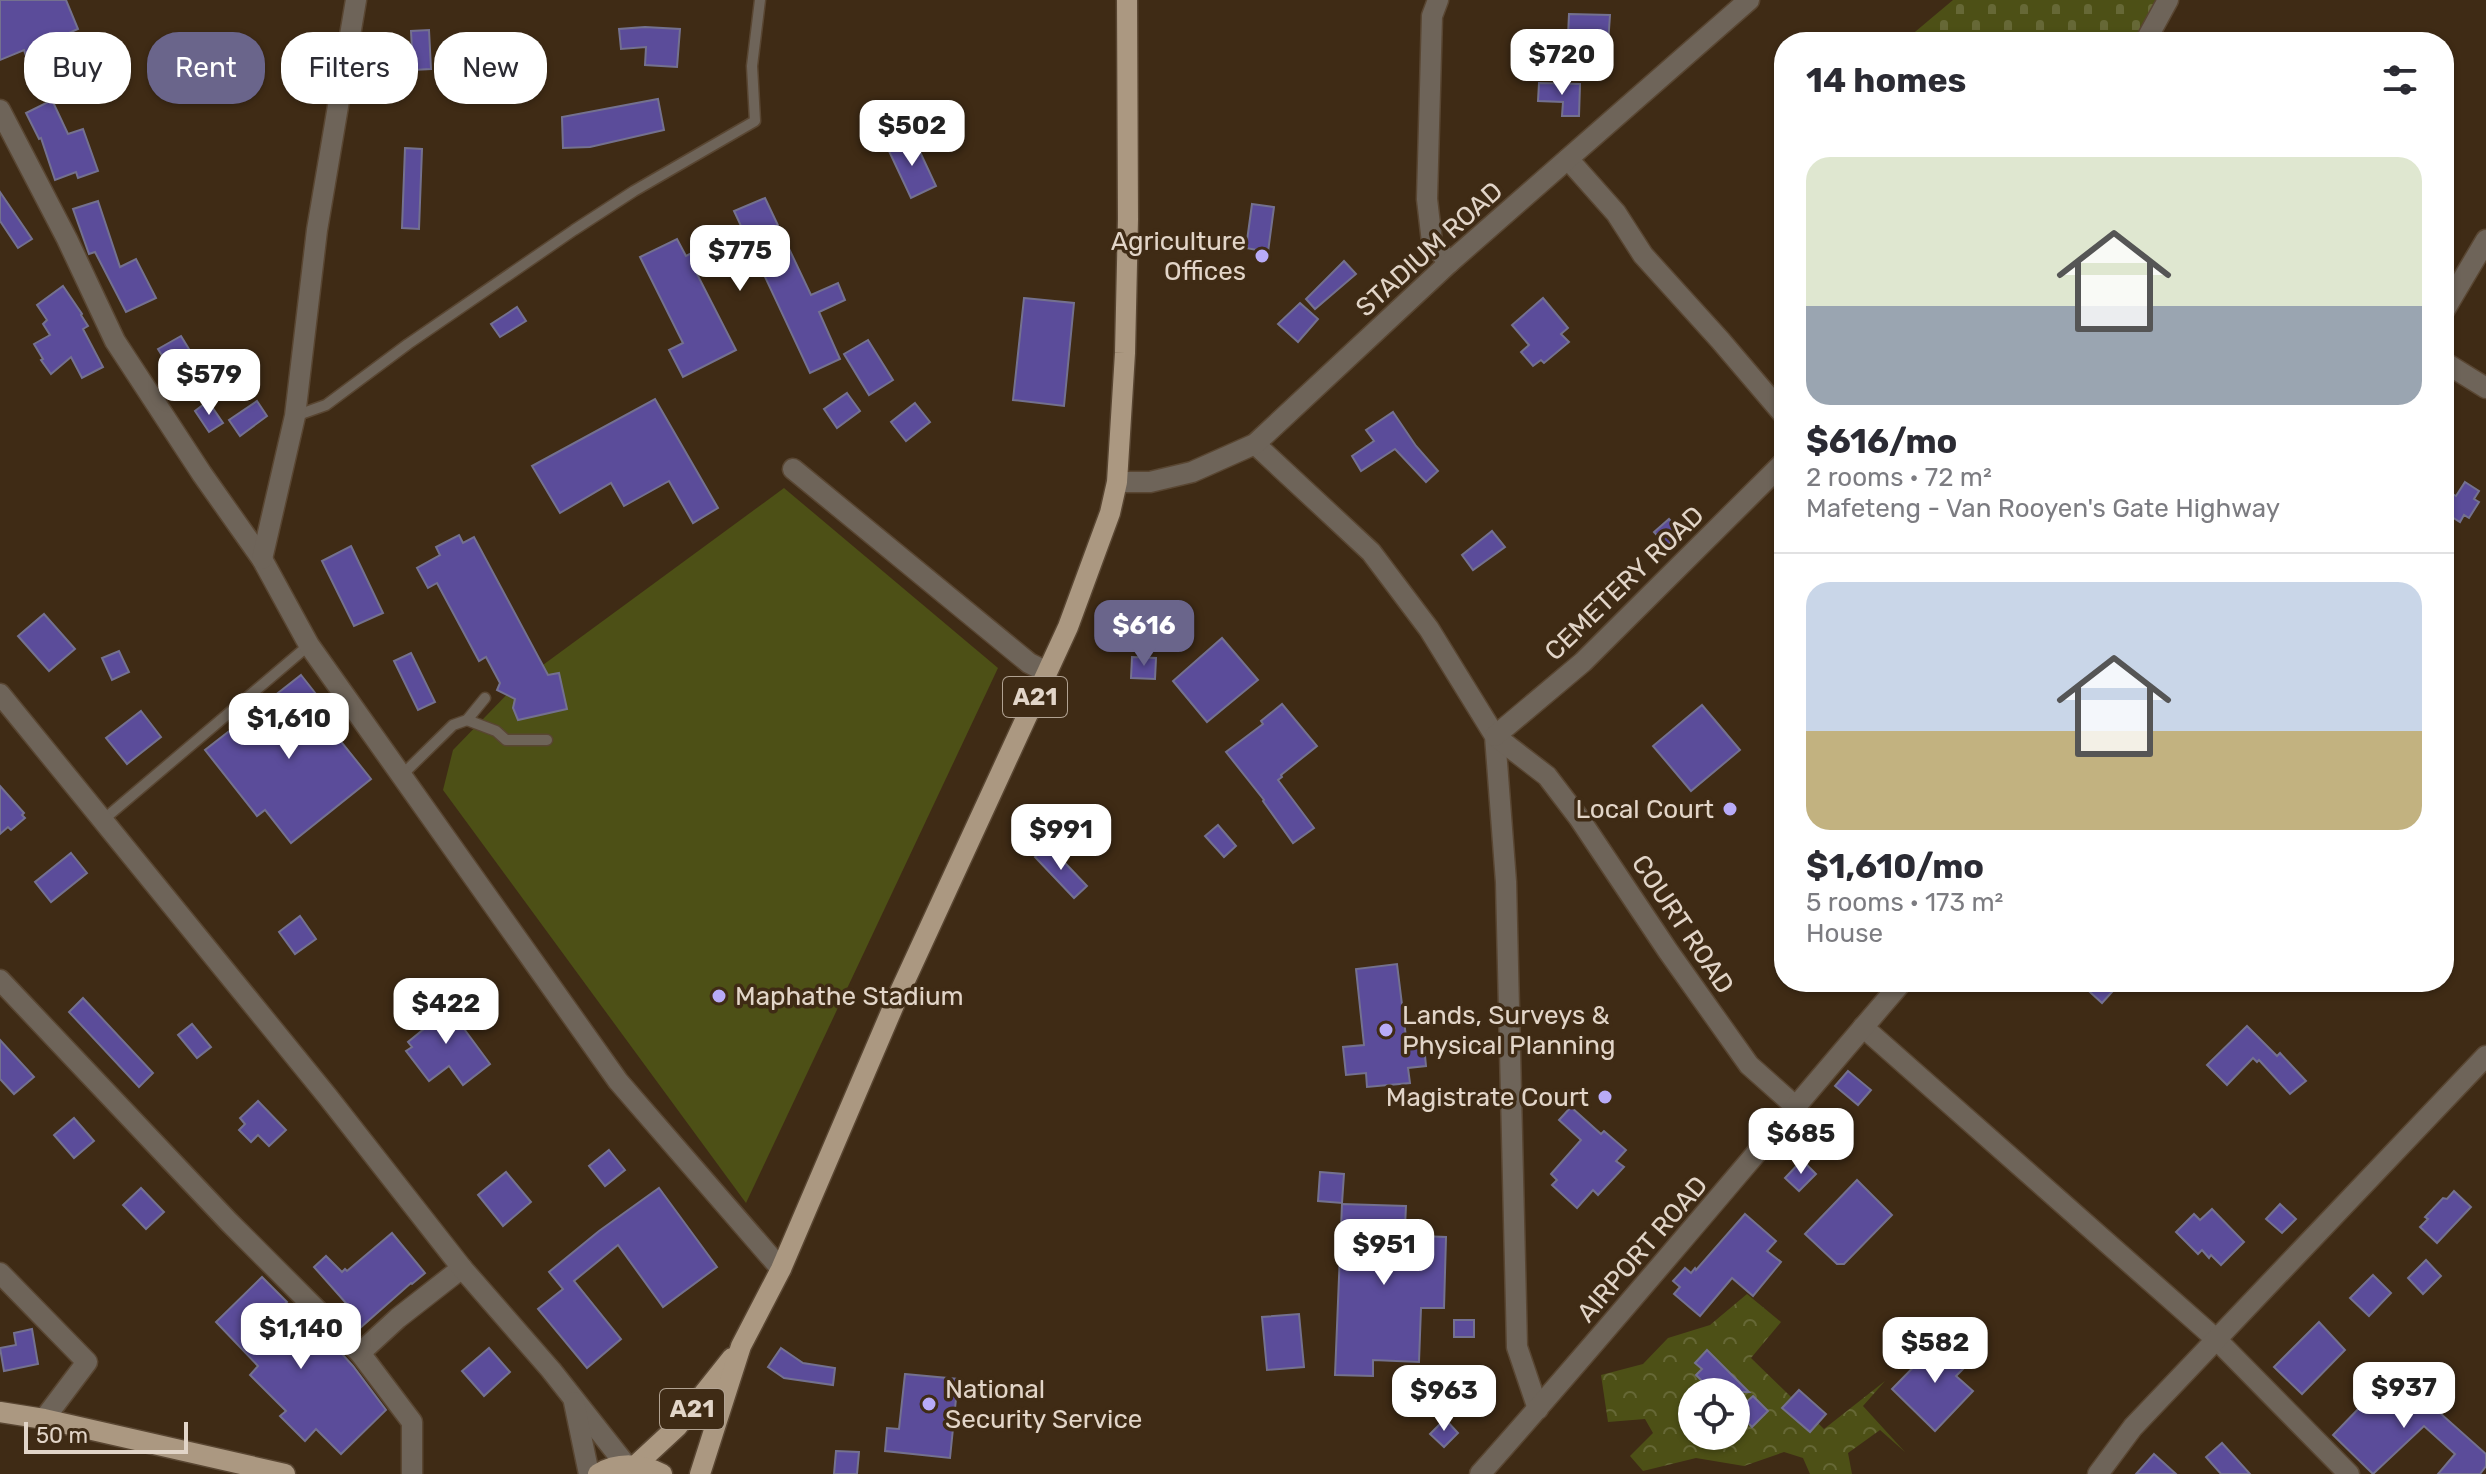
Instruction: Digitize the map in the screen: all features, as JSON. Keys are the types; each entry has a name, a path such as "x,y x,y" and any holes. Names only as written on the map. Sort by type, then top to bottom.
{"main road":[{"name":"A21","path":"700,1474 741,1346 781,1269 897,998 1047,672 1090,570 1110,513 1117,482 1125,353 1127,0"},
{"name":"A21","path":"631,1465 677,1427 741,1346"},
{"path":"0,1412 44,1419 208,1466 285,1474"},
{"path":"598,1474 613,1467 631,1465 662,1474"}],"street":[{"path":"262,559 295,416 317,230 356,0"},
{"path":"1438,0 1432,16 1427,199 1432,242 1449,263"},
{"name":"STADIUM ROAD","path":"1117,482 1136,484 1192,472 1255,444 1449,263 1749,0"},
{"path":"2150,32 2168,0"},
{"path":"0,110 67,239 115,341 262,559 309,645 618,1081 781,1269"},
{"path":"1568,159 1616,213 1643,255 1774,403"},
{"path":"2454,294 2486,240"},
{"path":"2454,368 2486,388"},
{"path":"1255,444 1371,552 1429,629 1495,736 1506,882 1517,1347 1538,1409"},
{"path":"793,469 1029,663 1047,672"},
{"name":"CEMETERY ROAD","path":"1495,736 1583,662 1774,472"},
{"path":"0,694 328,1097 462,1268 631,1465"},
{"name":"COURT ROAD","path":"1495,736 1547,776 1749,1065 1795,1106"},
{"path":"0,980 229,1222 360,1353 412,1422 412,1474"},
{"name":"AIRPORT ROAD","path":"1480,1474 1717,1202 1893,992"},
{"path":"1863,1027 2217,1340 2349,1474"},
{"path":"2098,1474 2133,1427 2486,1056"},
{"path":"360,1353 398,1318 462,1268"},
{"path":"0,1273 87,1362 44,1419"},
{"path":"573,1398 589,1474"}],"lane":[{"path":"295,416 326,405 420,335 562,237 755,121 752,66 760,0"},
{"path":"103,820 309,645"},
{"path":"401,776 453,725 467,720 485,698"},
{"path":"467,720 496,731 506,740 547,740"}],"green space":[{"path":"1953,0 2157,0 2139,32 1915,32"},
{"name":"Maphathe Stadium","path":"784,488 998,668 746,1203 443,790 453,750 517,684"},
{"path":"1747,1294 1781,1322 1751,1358 1824,1429 1885,1381 1863,1406 1905,1452 1880,1430 1848,1453 1852,1474 1810,1474 1803,1458 1784,1452 1744,1466 1696,1458 1643,1471 1630,1456 1653,1433 1645,1419 1608,1422 1601,1375 1643,1364 1668,1338 1710,1325"}],"building":[{"path":"0,0 66,0 78,29 71,32 24,32 24,50 0,60"},
{"path":"1569,14 1610,15 1607,59 1567,57"},
{"path":"619,29 680,29 677,67 645,65 646,47 621,49"},
{"path":"429,30 431,69 418,70 418,32 411,31"},
{"path":"1539,83 1580,84 1579,116 1562,116 1563,102 1538,101"},
{"path":"658,99 664,130 590,147 563,148 562,117"},
{"path":"44,104 54,104 68,134 83,129 98,171 78,178 76,172 55,180 41,138 26,113"},
{"path":"913,137 936,186 911,198 888,149"},
{"path":"405,148 422,149 419,229 402,228"},
{"path":"0,192 32,239 18,248 0,221"},
{"path":"765,198 811,295 838,283 845,300 819,312 840,359 810,373 751,247 697,274 736,350 683,377 669,350 683,343 640,257 677,239 686,256 742,228 734,211"},
{"path":"98,201 120,267 136,259 156,298 126,312 95,252 89,254 73,209"},
{"path":"1252,204 1274,207 1268,252 1246,248"},
{"path":"1344,261 1356,274 1315,309 1306,299"},
{"path":"63,286 88,326 83,329 103,367 82,378 71,357 51,374 34,344 50,335 43,324 47,320 37,305"},
{"path":"1024,298 1074,303 1064,406 1013,400"},
{"path":"1543,298 1568,328 1561,334 1569,342 1544,363 1541,360 1533,366 1521,352 1529,345 1512,325"},
{"path":"1300,303 1318,319 1298,342 1278,324"},
{"path":"517,307 526,321 500,337 491,324"},
{"path":"181,336 195,359 173,373 158,349"},
{"path":"868,340 893,380 869,395 844,354"},
{"path":"847,393 860,411 837,428 824,409"},
{"path":"655,399 718,508 693,523 669,481 624,506 611,483 560,513 532,466"},
{"path":"208,401 223,423 209,432 195,411"},
{"path":"257,401 267,416 240,436 229,420"},
{"path":"915,403 930,422 906,441 891,422"},
{"path":"1393,412 1438,471 1426,482 1395,449 1361,471 1352,456 1374,441 1366,430"},
{"path":"2465,482 2479,491 2474,499 2479,502 2469,518 2464,515 2460,522 2454,518 2456,496"},
{"path":"1669,519 1682,533 1667,546 1654,532"},
{"path":"1492,531 1505,547 1473,570 1462,555"},
{"path":"459,535 463,543 474,537 548,675 559,673 567,709 518,720 513,708 515,699 497,690 500,683 486,657 479,661 437,583 428,588 417,568 440,555 436,547"},
{"path":"351,546 383,613 354,626 322,561"},
{"path":"44,614 75,649 49,671 18,636"},
{"path":"1222,638 1258,680 1207,722 1173,681"},
{"path":"119,651 129,672 112,680 102,658"},
{"path":"411,653 435,702 418,710 394,661"},
{"path":"1132,657 1156,658 1155,679 1131,678"},
{"path":"301,675 327,708 319,714 371,779 291,843 265,810 257,816 205,750"},
{"path":"1282,704 1317,746 1278,780 1314,828 1293,843 1226,752 1263,724 1261,721"},
{"path":"1702,705 1740,750 1691,791 1653,746"},
{"path":"141,711 161,737 127,764 106,738"},
{"path":"0,786 25,818 11,830 8,827 0,834"},
{"path":"1218,825 1236,846 1224,857 1205,836"},
{"path":"1048,845 1087,886 1074,898 1035,857"},
{"path":"71,853 87,873 51,902 35,882"},
{"path":"300,916 316,939 295,954 279,932"},
{"path":"1397,964 1406,1037 1423,1035 1426,1066 1408,1068 1410,1083 1367,1087 1366,1073 1346,1075 1343,1047 1364,1045 1356,969"},
{"path":"2090,992 2112,992 2102,1003"},
{"path":"83,998 153,1073 139,1087 69,1012"},
{"path":"449,998 464,1018 459,1022 490,1064 463,1085 449,1066 429,1081 406,1051 412,1047 408,1042 425,1028 419,1020"},
{"path":"192,1024 211,1047 197,1058 178,1035"},
{"path":"2247,1026 2277,1056 2280,1053 2306,1081 2290,1094 2259,1060 2257,1062 2253,1058 2227,1085 2207,1065"},
{"path":"0,1040 34,1077 14,1094 0,1079"},
{"path":"1848,1071 1871,1090 1858,1105 1835,1086"},
{"path":"258,1101 286,1130 269,1146 258,1135 251,1142 239,1130 245,1124 240,1118"},
{"path":"1571,1107 1601,1134 1604,1131 1626,1150 1616,1161 1624,1167 1598,1195 1593,1190 1577,1208 1552,1185 1557,1180 1551,1174 1581,1140 1559,1120"},
{"path":"74,1118 94,1141 74,1158 54,1135"},
{"path":"609,1150 625,1170 605,1186 589,1166"},
{"path":"1802,1160 1816,1174 1799,1191 1785,1178"},
{"path":"506,1172 531,1202 503,1226 478,1195"},
{"path":"1320,1172 1344,1174 1342,1203 1318,1201"},
{"path":"1857,1180 1892,1215 1844,1264 1837,1264 1805,1234"},
{"path":"141,1188 164,1212 146,1229 123,1205"},
{"path":"659,1188 717,1267 663,1307 618,1245 574,1281 621,1339 587,1368 538,1309 563,1289 549,1272"},
{"path":"2454,1191 2471,1207 2437,1243 2420,1227 2428,1219 2425,1217"},
{"path":"1342,1204 1406,1206 1405,1227 1420,1227 1420,1236 1446,1237 1444,1308 1421,1308 1419,1362 1373,1360 1373,1376 1335,1375"},
{"path":"2280,1204 2296,1219 2282,1233 2266,1219"},
{"path":"2212,1209 2244,1242 2221,1265 2202,1250 2198,1254 2176,1232 2194,1214 2200,1220"},
{"path":"1745,1214 1776,1241 1767,1251 1781,1262 1753,1296 1732,1278 1700,1316 1674,1294 1680,1287 1673,1281 1685,1268 1691,1273 1696,1270"},
{"path":"392,1233 425,1273 360,1328 349,1315 353,1311 314,1267 326,1256 342,1272 347,1271"},
{"path":"2426,1260 2441,1276 2423,1294 2408,1278"},
{"path":"2373,1275 2391,1293 2369,1316 2350,1298"},
{"path":"262,1277 287,1302 276,1312 310,1347 321,1335 333,1344 386,1410 341,1454 316,1429 305,1441 280,1416 286,1411 250,1375 258,1366 216,1322"},
{"path":"1299,1314 1304,1367 1267,1370 1262,1317"},
{"path":"1454,1320 1474,1320 1474,1337 1454,1337"},
{"path":"2319,1322 2345,1350 2302,1394 2274,1367"},
{"path":"32,1329 38,1364 4,1371 0,1348 16,1345 14,1333"},
{"path":"1941,1339 1968,1364 1956,1376 1973,1391 1935,1431 1892,1389"},
{"path":"489,1348 510,1372 484,1396 462,1371"},
{"path":"781,1348 803,1363 835,1368 833,1385 784,1378 768,1367"},
{"path":"1707,1350 1735,1378 1699,1378 1696,1375 1702,1369 1695,1363"},
{"path":"2394,1372 2486,1454 2486,1466 2480,1474 2438,1474 2455,1454 2424,1426 2373,1474 2333,1435"},
{"name":"National Security Service","path":"905,1374 958,1379 950,1458 885,1451 887,1428 899,1429"},
{"path":"1799,1390 1826,1414 1810,1432 1782,1408"},
{"path":"1753,1396 1768,1411 1752,1427 1750,1425 1750,1399"},
{"path":"1445,1419 1458,1433 1444,1447 1430,1434"},
{"path":"2222,1443 2250,1474 2221,1474 2206,1457"},
{"path":"836,1451 859,1452 857,1474 834,1474"},
{"path":"2154,1454 2176,1474 2136,1474"}],"place":[{"name":"Agriculture Offices","path":"1262,256"},
{"name":"Local Court","path":"1730,809"},
{"name":"Maphathe Stadium","path":"719,996"},
{"name":"Lands, Surveys & Physical Planning","path":"1386,1030"},
{"name":"Magistrate Court","path":"1605,1097"},
{"name":"National Security Service","path":"929,1404"}]}
